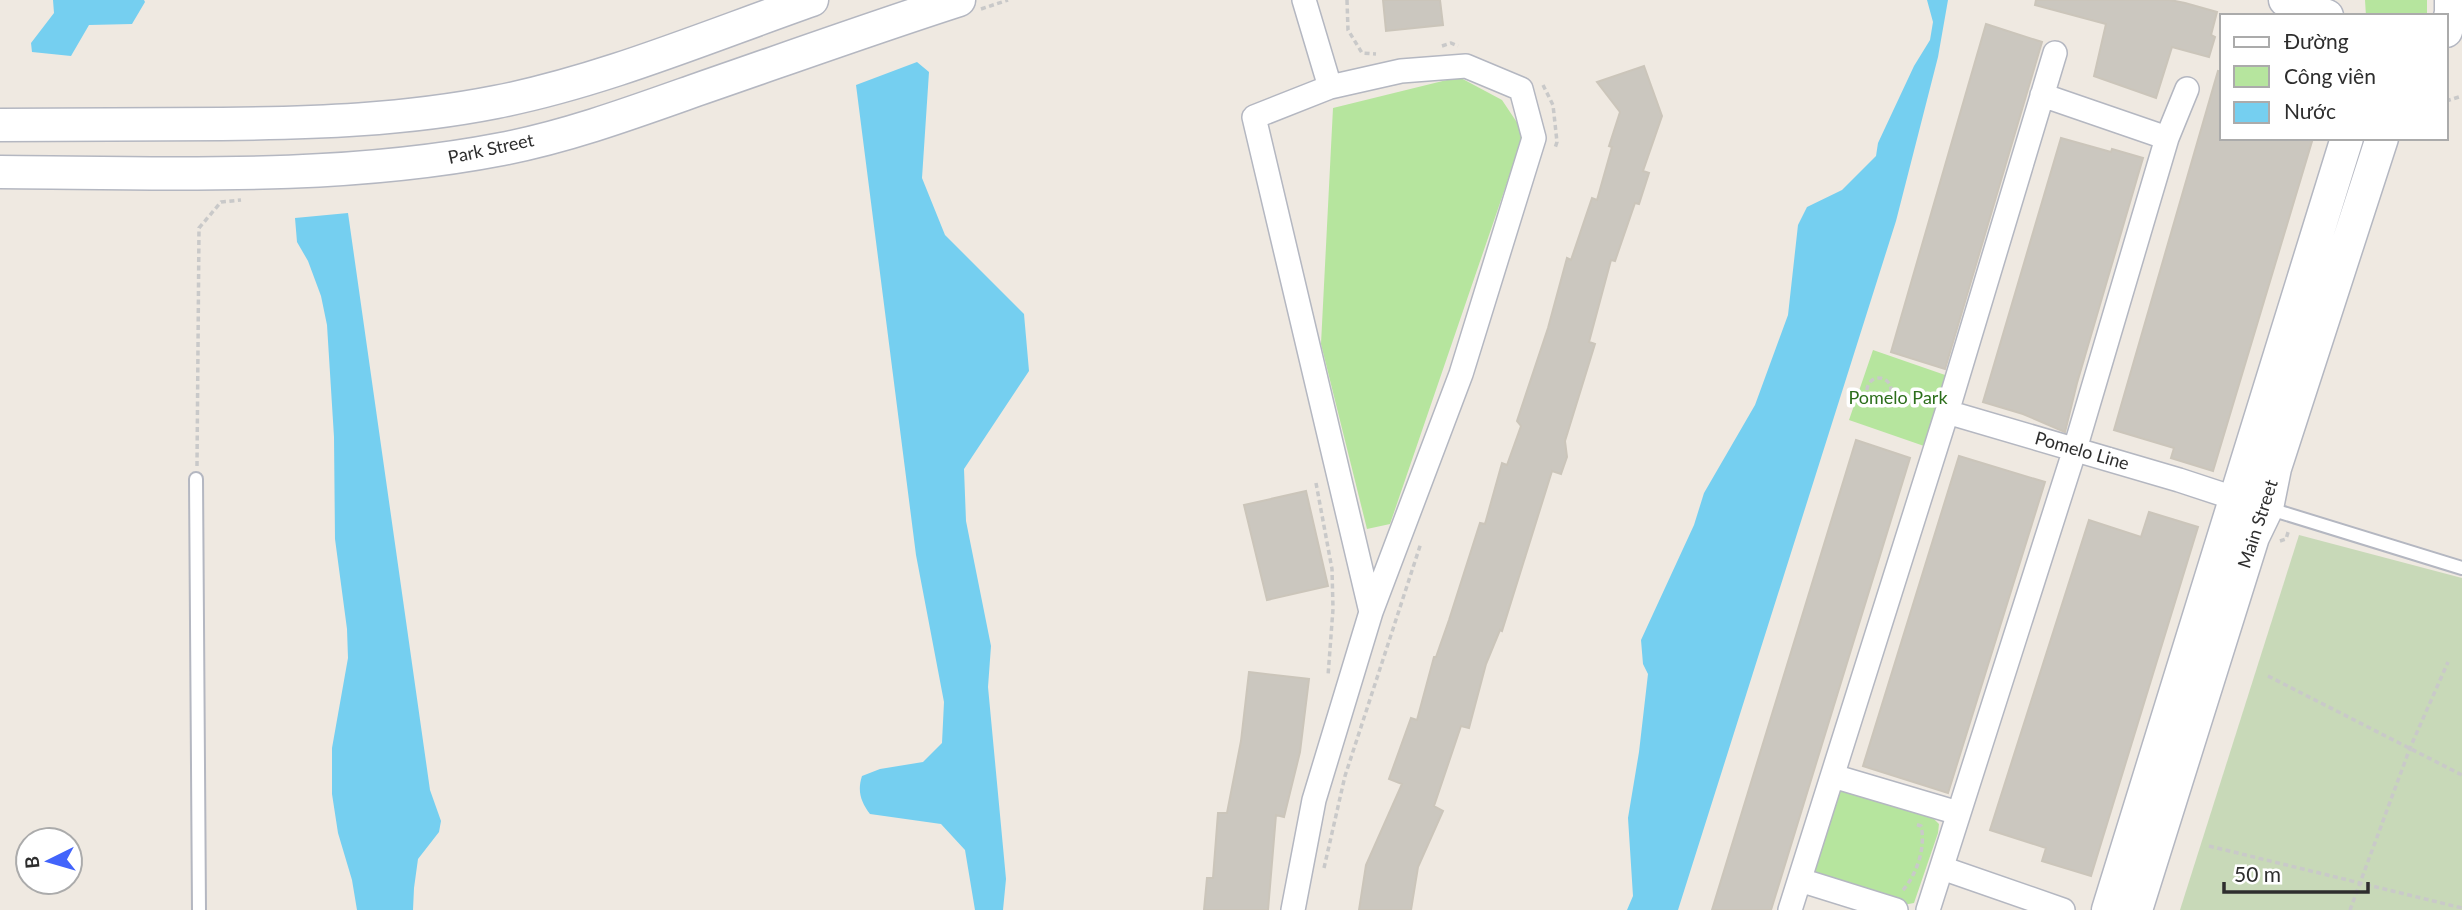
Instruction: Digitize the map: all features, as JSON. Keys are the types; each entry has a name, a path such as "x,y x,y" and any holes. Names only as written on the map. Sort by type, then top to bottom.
{"street":[{"path":"0,124 275,124 341,122 426,114 497,102 577,82 812,0"},
{"name":"Park Street","path":"0,172 129,173 344,169 432,161 504,148 589,127 960,0"},
{"path":"1304,0 1330,87"},
{"path":"2285,0 2322,14"},
{"path":"2448,24 2451,0"},
{"path":"1790,910 1947,412 2054,53"},
{"path":"1293,910 1314,800 1371,612 1461,374 1534,138 1521,89 1466,66 1401,71 1330,87 1254,117 1371,612"},
{"path":"1928,910 2075,449 2167,138 2187,89"},
{"path":"2042,96 2167,138"},
{"name":"Main Street","path":"2108,910 2219,556 2225,495 2266,404 2346,140"},
{"name":"Main Street","path":"2136,910 2253,537 2267,508 2276,468 2381,140"},
{"name":"Pomelo Line","path":"1947,412 2267,508"},
{"path":"1833,776 1958,813"},
{"path":"1942,868 2063,910"},
{"path":"1800,880 1900,900"}],"lane":[{"path":"197,479 199,910"},
{"path":"2267,508 2462,568"}],"path":[{"path":"1876,378 1884,378 1891,387 1890,395 1881,402 1873,400 1868,394 1867,386 1876,378"},
{"path":"1890,395 1947,412"},
{"path":"197,423 197,479"},
{"path":"1316,483 1332,569 1333,609 1328,682"},
{"path":"2350,910 2410,748 2448,662"},
{"path":"2268,676 2462,775"},
{"path":"1900,900 1913,878 1925,841 1921,826 1912,822"},
{"path":"2209,846 2462,908"}],"green space":[{"path":"2365,0 2427,0 2427,14 2366,14"},
{"path":"1459,77 1502,100 1524,133 1390,524 1367,529 1321,344 1333,108"},
{"name":"Pomelo Park","path":"1873,350 1948,376 1924,446 1849,420"},
{"path":"2299,535 2462,578 2462,910 2180,910"},
{"path":"1844,790 1932,817 1939,824 1914,903 1903,905 1816,877 1810,871 1837,793"}],"water":[{"path":"53,0 145,2 132,24 89,25 71,56 32,52 31,43 54,13"},
{"path":"1927,0 1948,0 1938,57 1896,221 1678,910 1627,910 1633,896 1628,818 1648,674 1643,664 1641,640 1694,525 1704,493 1755,405 1788,315 1798,225 1807,207 1842,190 1876,156 1878,143 1914,66 1930,40 1933,22"},
{"path":"917,62 929,72 922,178 945,235 1024,314 1029,371 964,469 966,521 991,646 988,687 1006,879 1003,910 975,910 965,850 941,824 870,814 862,801 860,791 862,776 880,769 923,762 942,743 944,702 916,555 856,85"},
{"path":"348,213 430,790 441,821 439,832 418,859 413,910 357,910 352,880 338,833 332,794 332,748 348,658 347,629 335,539 334,437 327,325 321,296 308,261 297,242 295,218"}],"building":[{"path":"1383,0 1440,0 1443,25 1386,31"},
{"path":"2036,0 2170,0 2185,3 2217,12 2211,35 2215,37 2209,57 2172,47 2156,98 2094,76 2106,24 2035,5"},
{"path":"1986,24 2042,42 1945,369 1891,352"},
{"path":"1644,66 1662,116 1643,171 1649,173 1639,204 1635,203 1615,261 1611,260 1589,342 1595,344 1565,441 1567,457 1561,474 1552,471 1502,631 1500,630 1486,664 1469,728 1461,726 1434,806 1443,811 1418,867 1411,910 1359,910 1366,865 1402,784 1389,779 1411,718 1417,720 1434,657 1449,620 1480,523 1485,524 1502,463 1507,465 1521,426 1517,421 1548,328 1567,258 1571,260 1592,198 1597,200 1620,112 1597,82"},
{"path":"2220,72 2220,140 2312,140 2213,471 2171,458 2174,448 2114,430"},
{"path":"2061,138 2143,158 2065,432 2023,414 1983,402"},
{"path":"1856,440 1910,458 1771,910 1712,910"},
{"path":"1959,456 2045,482 1948,793 1863,766"},
{"path":"1306,491 1328,586 1267,600 1244,505"},
{"path":"2149,512 2198,527 2091,876 2042,861 2046,848 1990,830 2089,520 2141,537"},
{"path":"1249,672 1309,679 1300,752 1284,817 1276,815 1268,910 1204,910 1207,878 1213,878 1218,813 1227,813 1241,741"}]}
